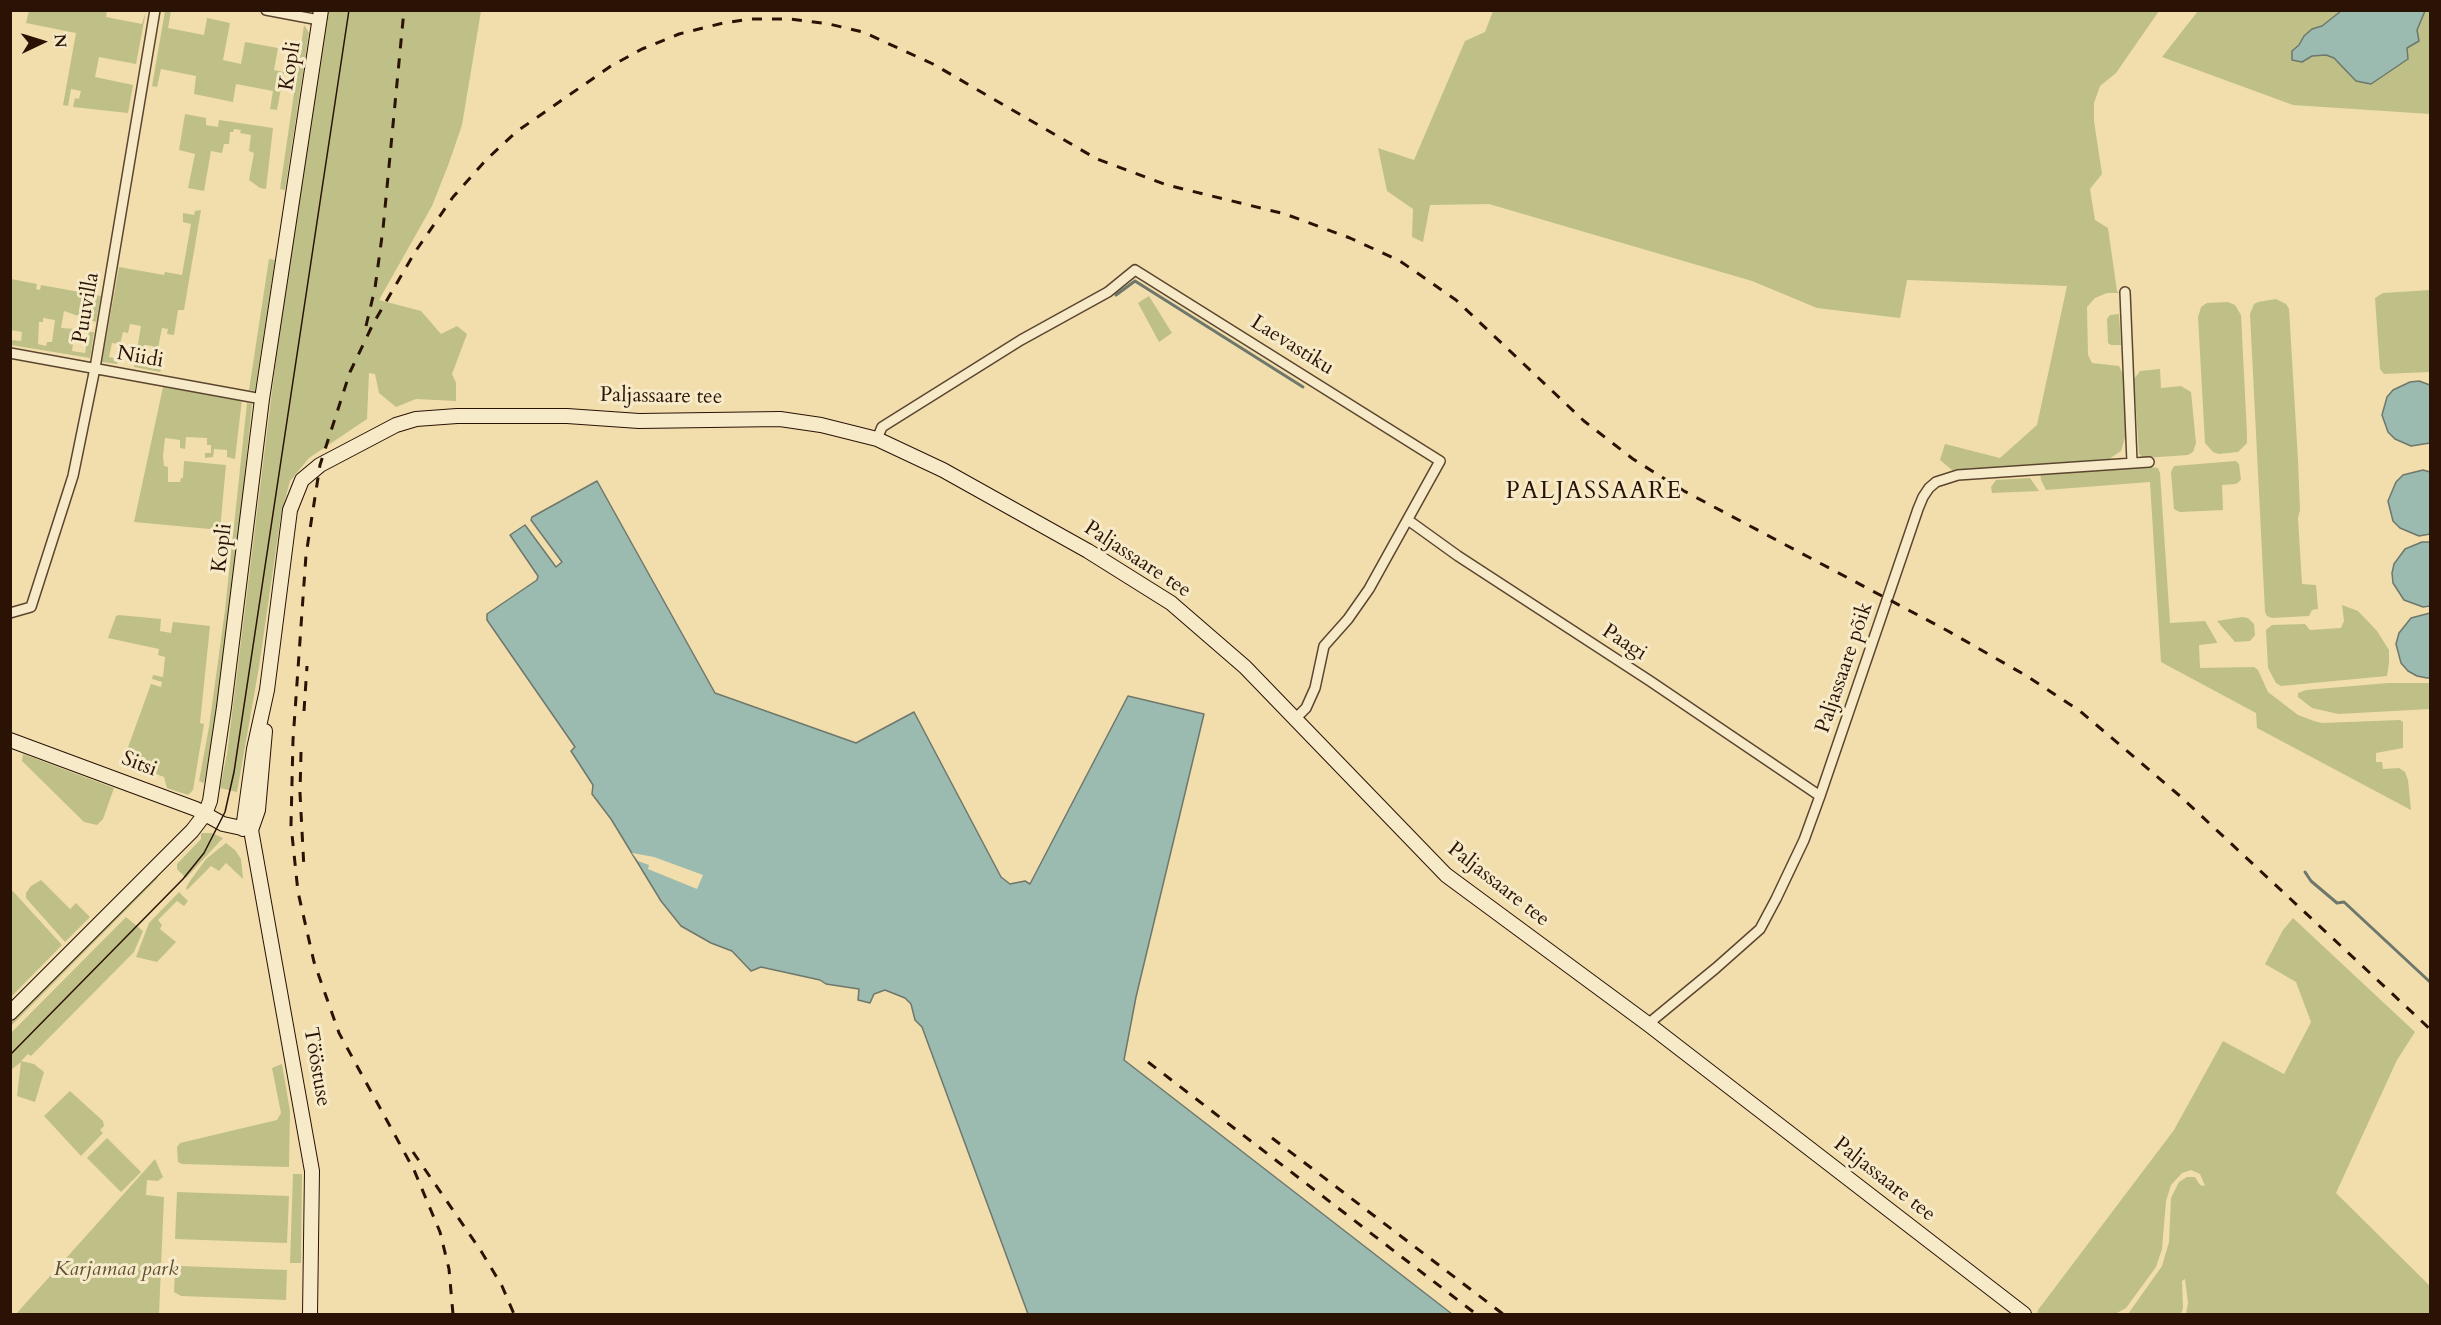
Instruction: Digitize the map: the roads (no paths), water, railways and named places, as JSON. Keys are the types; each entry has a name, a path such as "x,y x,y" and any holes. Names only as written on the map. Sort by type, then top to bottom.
{"street":[{"name":"Puuvilla","path":"10,613 31,607 73,476 95,369 155,10"},
{"path":"266,10 320,15"},
{"name":"Kopli","path":"10,1013 192,831 205,814 210,801 262,399 320,15"},
{"name":"Laevastiku","path":"877,439 882,428 1021,340 1108,292 1135,270 1440,461 1369,590 1324,646 1315,688 1306,708 1296,718"},
{"path":"2126,292 2132,462"},
{"name":"Niidi","path":"10,353 262,399"},
{"name":"Paljassaare tee","path":"247,829 254,749 267,690 290,510 302,480 320,465 396,425 416,419 457,416 567,416 639,421 780,419 820,425 877,439 943,470 1088,551 1171,603 1245,667 1408,838 1446,874 1648,1024 2024,1314"},
{"name":"Paljassaare põik","path":"1648,1024 1760,929 1804,840 1918,509 1929,488 1936,482 1959,475 2149,462"},
{"name":"Paagi","path":"1408,520 1458,556 1650,681 1820,796"},
{"name":"Sitsi","path":"10,740 132,784 205,814 223,824 247,829"},
{"name":"Tööstuse","path":"247,829 312,1171 310,1314"}],"water":[{"path":"2341,11 2425,11 2417,30 2419,41 2407,48 2408,59 2371,84 2356,81 2334,58 2326,55 2312,56 2302,62 2292,60 2292,51 2304,36"},
{"path":"2419,381 2430,385 2430,443 2411,446 2395,439 2388,432 2382,415 2387,397 2393,390 2410,382"},
{"path":"2423,470 2430,472 2430,534 2419,536 2400,528 2393,521 2388,501 2396,482 2403,475"},
{"path":"597,481 715,693 856,743 914,712 1001,877 1010,884 1025,881 1030,884 1128,696 1204,714 1136,997 1124,1060 1452,1314 1028,1314 922,1027 915,1020 911,1004 905,998 885,990 874,994 870,1003 858,1000 859,989 826,984 820,980 761,967 751,971 732,951 711,943 681,926 661,901 611,819 592,794 593,785 571,751 575,747 487,620 487,614 537,580 538,576 510,535 525,525 556,567 562,562 531,520 532,517"},
{"path":"2422,542 2430,542 2430,606 2423,607 2404,600 2393,583 2392,573 2394,564 2405,549"},
{"path":"2430,613 2430,678 2427,678 2408,671 2401,663 2396,644 2399,633 2411,618"}],"waterway":[{"path":"1116,295 1135,281 1303,387"},
{"path":"2305,872 2311,881 2337,903 2344,902 2430,982"}],"tram line":[{"path":"10,1055 183,879 204,853 225,812 234,772 349,10"}],"railway":[{"path":"366,326 375,288 383,229 404,10"},
{"path":"453,1314 449,1269 440,1232 414,1170 339,1033 314,962 298,892 291,825 293,740 306,555 320,465 350,372 373,324 415,252 453,197 486,160 516,132 611,66 642,49 679,34 723,23 751,19 790,19 829,24 863,32 933,64 1097,159 1167,185 1285,214 1350,238 1400,261 1456,300 1584,421 1633,459 1684,491 1948,631 2025,675 2080,711 2180,796 2430,1029"},
{"path":"304,711 307,666"},
{"path":"301,752 300,793 304,869"},
{"path":"1148,1062 1476,1314"},
{"path":"1272,1138 1503,1314"},
{"path":"413,1152 481,1251 502,1286 514,1314"}],"district":[{"name":"PALJASSAARE","path":"1594,492"}],"park label":[{"name":"Karjamaa park","path":"116,1270"}]}
